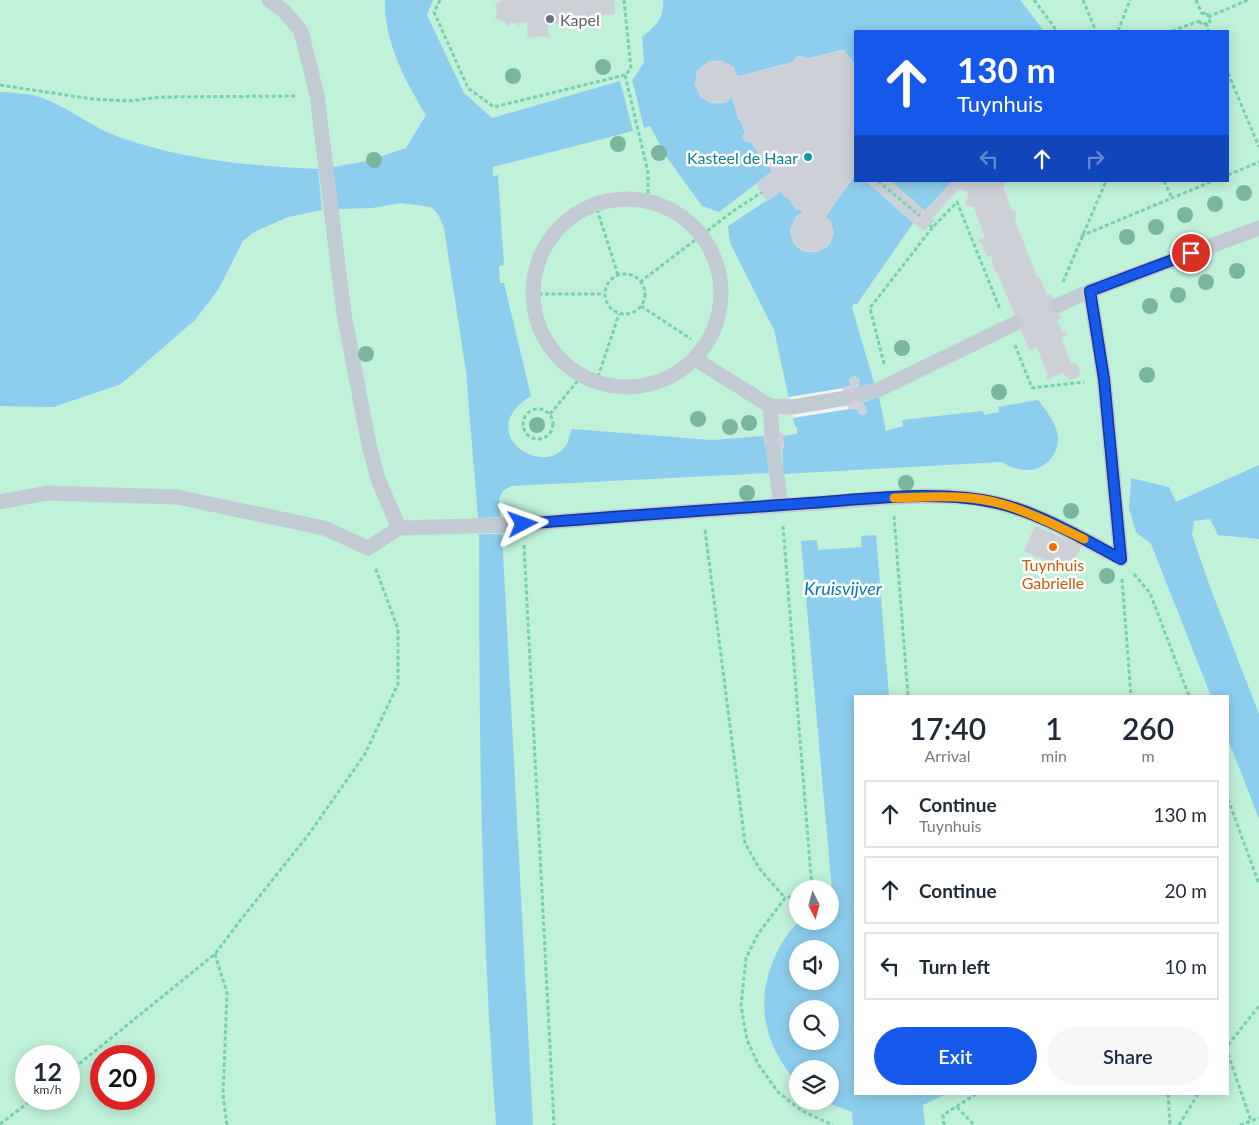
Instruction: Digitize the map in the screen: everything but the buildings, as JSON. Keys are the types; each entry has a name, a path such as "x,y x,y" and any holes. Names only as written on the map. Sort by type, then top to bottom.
{"lane":[{"path":"269,0 285,12 301,31 317,95 344,314 367,437 378,479 399,528"},
{"path":"621,198 648,200 669,207 688,220 702,234 717,262 722,292 718,321 700,353 673,376 648,386 620,388 596,383 582,377 554,354 537,326 532,294 536,264 549,239 569,217 595,203 621,198"},
{"path":"1056,306 1090,291 1259,228"},
{"path":"1090,291 1104,379 1121,559"},
{"path":"700,353 770,406 792,407 853,396 884,387 1012,325"},
{"path":"770,406 772,441 781,505"},
{"path":"0,502 47,493 177,498 324,528 368,548 399,528 506,526"},
{"path":"523,524 781,505 940,497 973,498 1027,512 1121,559"}],"path":[{"path":"440,0 434,12 468,88 494,107 625,75 631,69 624,0"},
{"path":"1034,0 1056,30"},
{"path":"1083,0 1096,30"},
{"path":"1118,30 1130,0"},
{"path":"1196,0 1202,14"},
{"path":"1208,17 1248,0"},
{"path":"1206,12 1208,17 1210,22 1202,25 1198,16 1206,12"},
{"path":"1175,30 1200,21"},
{"path":"1206,23 1210,30"},
{"path":"625,75 648,172 648,200"},
{"path":"1229,75 1259,147"},
{"path":"0,85 129,101 160,97 260,98 317,95"},
{"path":"1229,175 1259,162"},
{"path":"879,182 920,216"},
{"path":"1056,306 1065,274 1106,182"},
{"path":"1164,182 1172,198"},
{"path":"1081,236 1210,182"},
{"path":"640,282 702,234 762,192"},
{"path":"884,387 870,308 931,226 957,202 1012,325 1032,388 1104,379"},
{"path":"595,203 618,275"},
{"path":"630,274 640,282 645,294 641,306 631,313 619,314 608,306 604,294 608,282 618,275 630,274"},
{"path":"532,294 604,294"},
{"path":"641,306 700,353"},
{"path":"596,383 619,314"},
{"path":"550,414 582,377"},
{"path":"541,409 550,414 554,423 551,433 547,437 533,439 525,433 523,423 527,414 541,409"},
{"path":"781,505 811,880"},
{"path":"703,510 745,843 759,868 785,898"},
{"path":"894,518 908,695"},
{"path":"523,524 554,1125"},
{"path":"80,1063 216,954 239,922 310,834 364,754 398,684 398,629 368,548"},
{"path":"1121,559 1131,695"},
{"path":"1121,559 1150,593 1189,695"},
{"path":"1229,803 1259,884"},
{"path":"789,897 785,898 758,934 746,958 741,1006 747,1040 758,1064 778,1092 802,1111 833,1125"},
{"path":"216,954 227,993 223,1095 227,1125"},
{"path":"1229,1044 1259,1006"},
{"path":"1229,1057 1251,1121"},
{"path":"944,1125 943,1115 957,1108 975,1095"},
{"path":"1168,1095 1170,1125"},
{"path":"1179,1125 1197,1095"},
{"path":"957,1108 974,1125"},
{"path":"0,1124 18,1110"},
{"path":"1240,1125 1259,1118"}],"green space":[{"name":"Kasteel de Haar","path":"0,0 1259,0 1259,1125 0,1125"}],"water":[{"path":"385,0 433,0 427,15 464,93 492,118 620,81 633,131 493,167 493,176 498,175 504,265 499,266 500,283 504,283 531,396 515,410 508,424 510,437 518,447 530,455 543,457 556,454 567,444 572,429 712,440 765,436 769,473 512,486 501,494 499,502 500,517 478,518 466,372 444,228 438,214 431,207 401,203 372,208 338,209 333,167 367,161 406,148 426,115 397,60 392,46 388,31"},
{"path":"663,0 1020,0 1043,30 854,30 854,64 843,50 807,59 801,56 797,57 794,62 737,77 732,68 724,62 717,61 704,65 698,72 696,81 698,90 704,98 712,102 722,102 732,96 739,120 741,120 745,132 743,137 745,141 750,141 773,171 719,212 702,206 668,159 650,126 644,128 632,79 644,62 642,37 661,17"},
{"path":"0,92 40,97 55,103 109,133 143,145 192,156 242,164 318,169 322,210 288,217 254,232 243,241 218,290 195,320 121,384 54,407 0,406"},
{"path":"854,175 854,182 952,182 914,222 857,304 854,304 852,307 874,383 858,388 859,379 855,376 852,377 850,380 851,386 844,388 849,409 857,408 859,413 864,415 867,409 863,405 862,400 864,402 879,397 886,431 903,426 902,420 983,411 984,415 999,412 998,407 1038,400 1053,422 1058,437 1056,450 1049,461 1033,470 1016,469 1001,462 783,474 782,436 797,434 797,427 795,427 774,330 730,243 728,226 781,191 785,197 791,197 789,198 796,209 799,208 803,213 792,227 791,233 794,244 804,251 814,252 828,245 832,238 833,231 830,221 825,217"},
{"path":"1259,465 1259,539 1218,535 1210,519 1194,521 1192,535 1259,714 1259,819 1229,742 1229,695 1211,695 1151,544 1136,532 1129,508 1131,478 1169,487 1176,502"},
{"path":"479,534 502,534 533,1125 496,1125 484,904"},
{"name":"Kruisvijver","path":"876,535 889,695 854,695 854,1095 944,1095 923,1105 925,1125 853,1125 852,1112 839,1107 839,1060 789,1060 789,1073 778,1055 766,1025 764,1009 768,976 785,938 791,930 839,930 839,880 831,880 801,541 817,540 818,550 862,547 861,536"}],"pier":[{"path":"843,388 849,409 793,418 789,397"}],"slow traffic":[{"path":"894,498 973,498 1001,504 1022,510 1084,539"}],"place":[{"name":"Kapel","path":"550,19"},
{"name":"Kasteel de Haar","path":"808,157"},
{"name":"Tuynhuis Gabrielle","path":"1053,547"}],"route":[{"path":"523,524 893,498 973,498 1022,510 1121,559 1104,379 1090,291 1191,253"}]}
